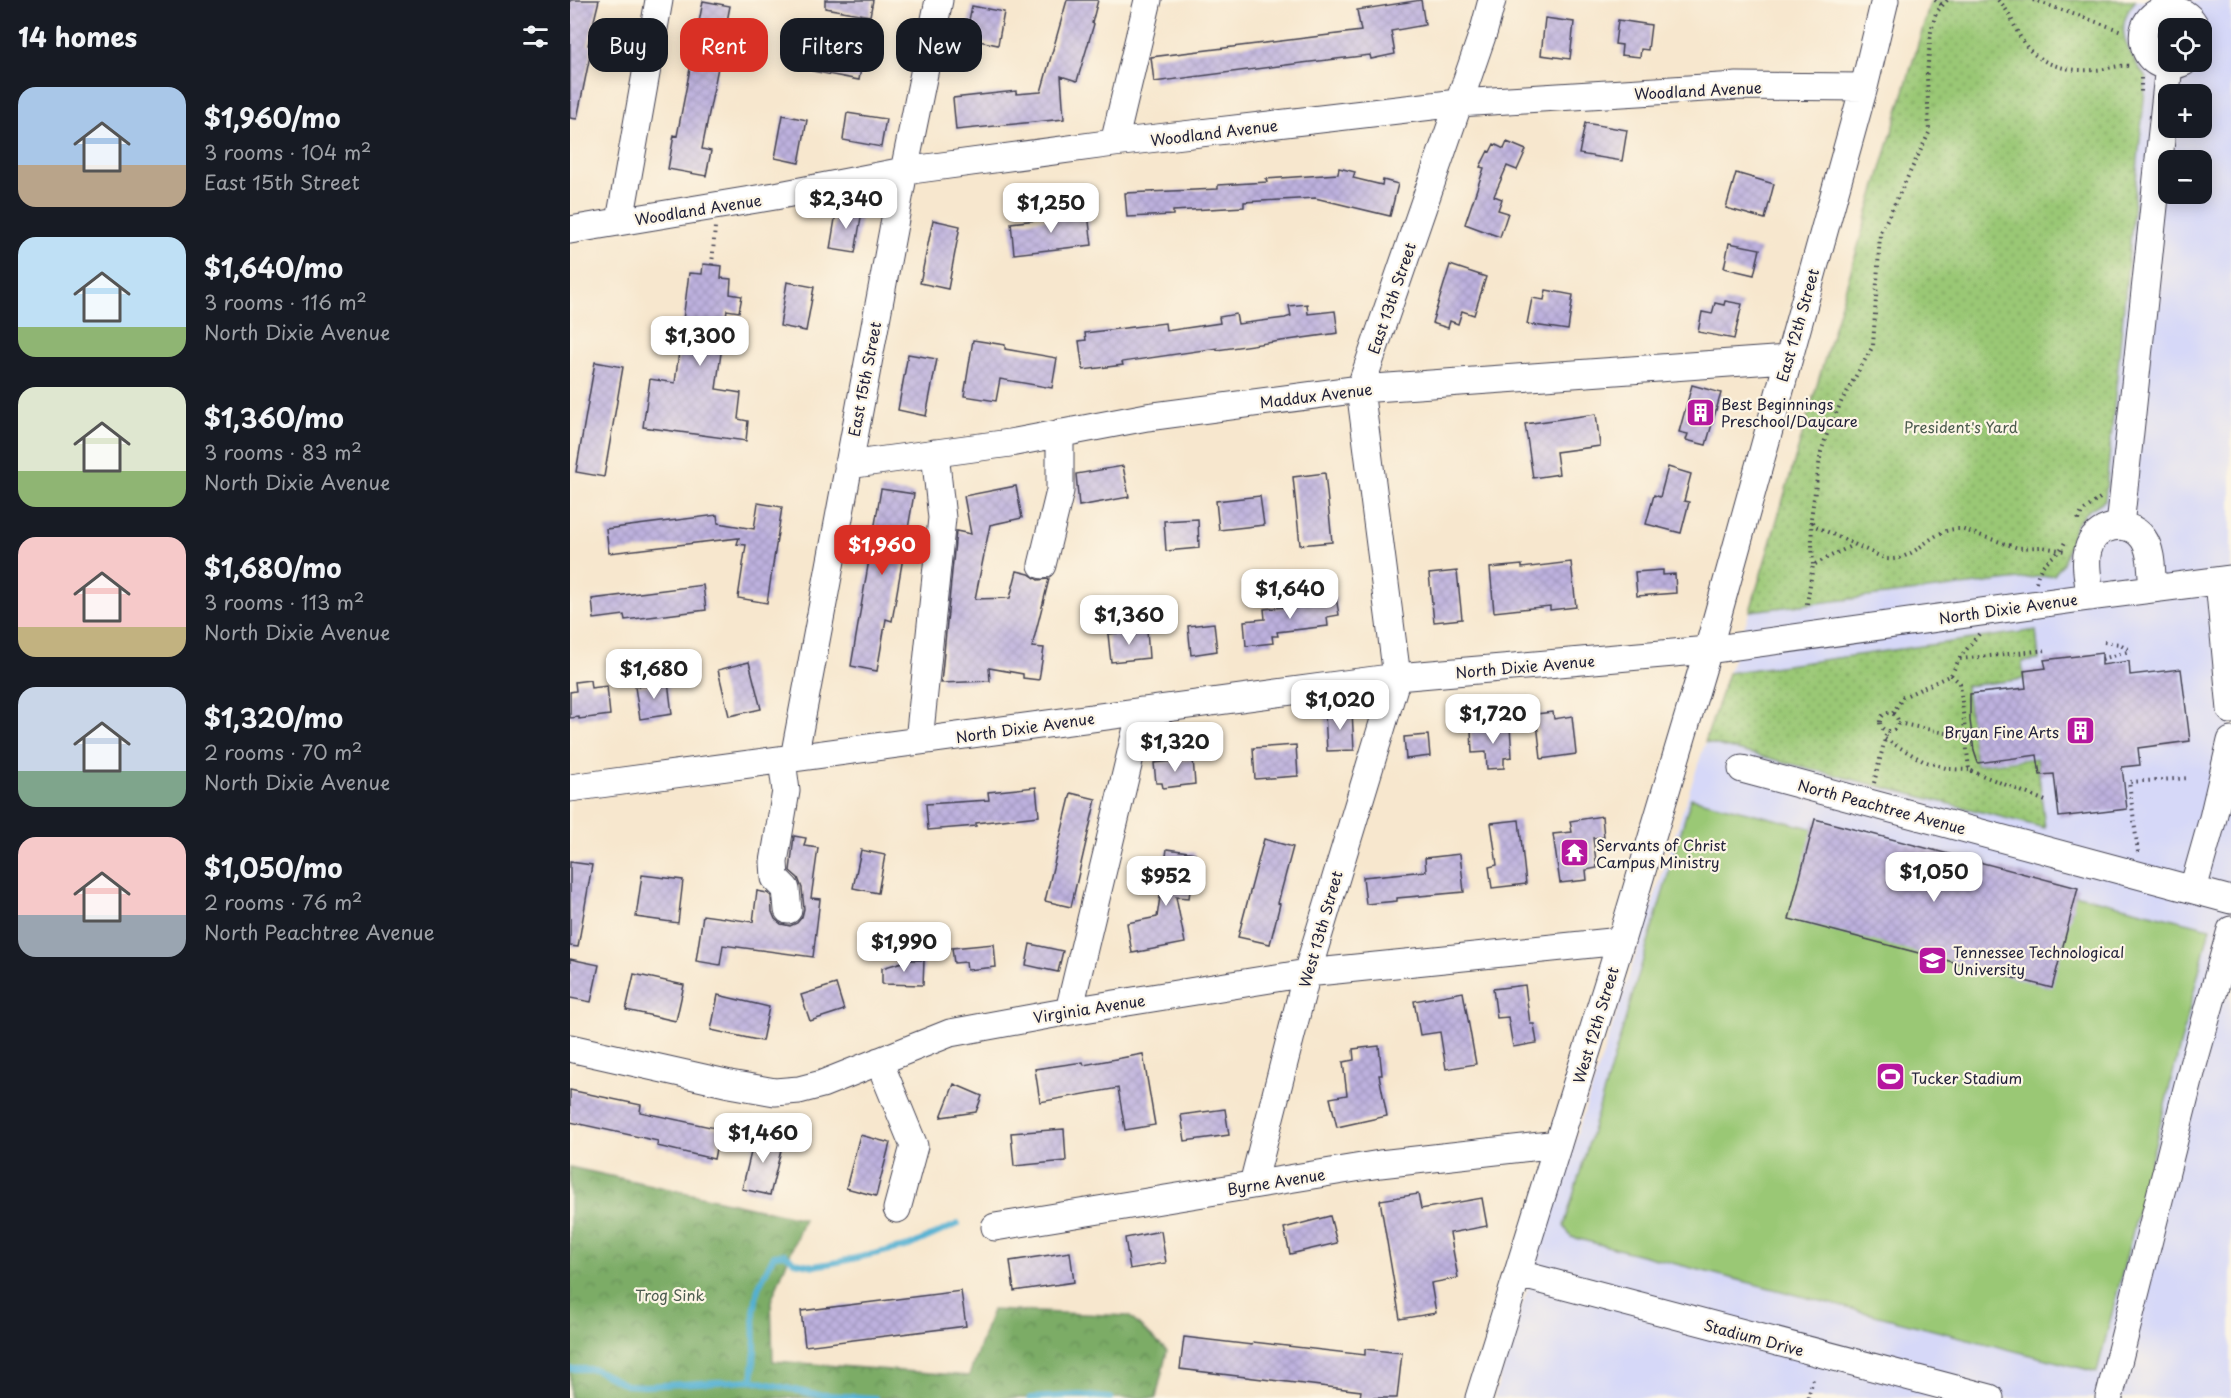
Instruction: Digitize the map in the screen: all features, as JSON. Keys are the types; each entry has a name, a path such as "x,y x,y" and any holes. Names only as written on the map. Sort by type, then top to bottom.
{"street":[{"path":"620,221 659,0"},
{"name":"East 15th Street","path":"788,910 786,890 775,878 774,862 786,791 788,759 939,0"},
{"path":"1114,143 1148,0"},
{"name":"East 13th Street","path":"1397,677 1360,389 1492,0"},
{"name":"East 12th Street","path":"1708,650 1864,87 1885,0"},
{"path":"2158,62 2145,50 2143,37 2145,26 2151,18 2173,5 2190,18"},
{"path":"2120,526 2176,72"},
{"name":"Woodland Avenue","path":"570,230 717,206 904,171 1114,143 1458,104 1737,86 1864,87"},
{"name":"Maddux Avenue","path":"848,465 936,453 1148,417 1360,389 1788,359"},
{"path":"1042,565 1060,491 1060,433"},
{"path":"919,741 942,518 936,453"},
{"path":"2090,597 2087,559 2092,540 2107,528 2120,526 2135,531 2143,537 2148,546 2153,589"},
{"path":"2225,580 2231,710"},
{"name":"North Dixie Avenue","path":"570,788 1397,677 1708,650 2225,580"},
{"name":"West 12th Street","path":"1479,1398 1621,941 1708,650"},
{"name":"West 13th Street","path":"1253,1184 1306,974 1397,677"},
{"path":"1069,1011 1141,711"},
{"path":"2193,889 2231,741"},
{"name":"North Peachtree Avenue","path":"1742,769 2231,900"},
{"path":"2109,1398 2193,1065 2231,930"},
{"name":"Virginia Avenue","path":"570,1047 730,1084 775,1092 799,1090 822,1084 950,1032 1306,974 1621,941"},
{"path":"879,1061 914,1146 897,1209"},
{"name":"Byrne Avenue","path":"995,1227 1380,1164 1558,1144"},
{"name":"Stadium Drive","path":"1519,1274 1989,1398"}],"path":[{"path":"1935,0 1942,5"},
{"path":"1807,604 1813,565 1811,518 1821,452 1842,400 1873,346 1880,234 1929,133 1927,74 1931,31 1936,13 1947,0"},
{"path":"1998,0 2011,16 2022,41 2033,54 2047,63 2066,68 2084,70 2121,65 2134,66 2141,77 2142,96"},
{"path":"2033,0 2143,37"},
{"path":"712,265 717,206"},
{"path":"2077,521 2082,513 2102,495"},
{"path":"1811,518 1815,526 1886,559 1898,560 1908,556 1941,533 1952,529 1961,529 2018,548 2061,549"},
{"path":"2036,585 2038,569 2061,549 2066,540"},
{"path":"1813,565 1853,544"},
{"path":"1893,713 1902,697 1951,675 1959,659 1980,634"},
{"path":"2102,659 2131,651 2120,644 2104,642"},
{"path":"1959,659 2047,650"},
{"path":"1951,675 1960,683 1969,770"},
{"path":"1887,731 1895,729 1898,723 1893,713"},
{"path":"1887,731 1880,725 1880,718 1884,714 1893,713"},
{"path":"1898,723 1965,738"},
{"path":"1874,784 1887,731"},
{"path":"1885,739 1923,760 1949,769 1969,770 2048,802"},
{"path":"2140,875 2129,782 2190,778"},
{"path":"1808,1398 1816,1365"}],"shaded area":[{"name":"Tennessee Technological University","path":"1931,0 2231,0 2231,1398 1494,1398 1540,1247 1750,611"}],"green space":[{"name":"President's Yard","path":"1931,0 2136,0 2124,20 2123,30 2128,49 2146,78 2105,500 2086,512 2076,524 2063,563 2054,575 1750,611"},
{"path":"2036,630 2039,660 2022,662 2024,679 1966,686 1976,765 2037,758 2045,828 1705,742 1728,673"},
{"name":"Tucker Stadium","path":"1691,798 2210,928 2097,1372 1571,1237 1564,1226"},
{"name":"Trog Sink","path":"570,1167 804,1219 771,1301 773,1361 969,1376 992,1310 1129,1316 1167,1351 1156,1398 570,1398"}],"building":[{"path":"570,0 599,0 595,18 588,18 588,65 577,119 570,118"},
{"path":"825,0 873,0 870,16 825,8"},
{"path":"1067,0 1098,0 1092,23 1094,24 1077,81 1061,76 1064,119 956,130 953,98 1016,91 1016,94 1041,92"},
{"path":"1421,0 1425,25 1391,31 1395,54 1371,59 1370,55 1154,82 1151,57 1361,31 1357,10"},
{"path":"703,1 730,6 728,18 700,18"},
{"path":"972,6 1004,12 998,45 982,42 982,18 969,18"},
{"path":"1545,18 1574,22 1570,59 1541,55"},
{"path":"1618,20 1651,25 1648,50 1641,49 1640,57 1621,55 1622,45 1615,44"},
{"path":"689,72 717,72 702,149 711,151 706,176 668,169 674,135 677,136"},
{"path":"817,72 860,72 859,80"},
{"path":"847,113 886,119 881,147 843,140"},
{"path":"783,115 807,120 799,163 775,158"},
{"path":"1585,123 1627,130 1622,161 1579,154"},
{"path":"1507,142 1526,150 1517,170 1507,166 1494,196 1502,199 1498,210 1508,213 1500,237 1465,224 1484,168 1480,167 1488,151 1490,152 1494,144 1504,149"},
{"path":"1339,168 1355,172 1353,178 1382,185 1383,180 1398,184 1390,216 1315,198 1244,202 1244,207 1173,211 1173,215 1127,217 1125,193 1218,189 1218,185 1267,182 1266,179 1338,174"},
{"path":"1736,173 1774,184 1765,219 1726,208"},
{"path":"837,207 862,211 855,253 830,249"},
{"path":"1088,214 1092,245 1014,254 1011,223"},
{"path":"933,220 960,226 948,289 920,283"},
{"path":"1729,243 1760,249 1754,275 1724,268"},
{"path":"703,264 722,266 721,278 731,279 730,294 742,296 739,312 727,310 716,389 741,393 738,419 748,421 746,441 643,427 650,379 675,383 689,273 702,274"},
{"path":"1450,265 1486,277 1474,315 1462,311 1458,324 1450,321 1448,328 1432,323"},
{"path":"787,282 814,287 806,331 780,326"},
{"path":"1546,290 1573,295 1568,330 1527,324 1532,298 1544,300"},
{"path":"1725,301 1742,304 1734,339 1698,332 1702,312 1712,314 1715,303 1724,305"},
{"path":"1307,304 1308,314 1335,311 1338,333 1217,350 1217,348 1083,370 1079,341 1086,340 1085,333 1165,323 1166,331 1220,323 1219,317 1236,314 1238,324 1285,318 1291,316 1289,306"},
{"path":"973,340 1005,345 1005,349 1057,358 1052,388 1000,379 996,401 964,396"},
{"path":"908,354 937,359 926,416 898,410"},
{"path":"595,362 623,367 604,477 576,472"},
{"name":"Best Beginnings Preschool/Daycare","path":"1692,385 1721,393 1706,445 1686,440 1688,434 1679,432"},
{"path":"1596,414 1600,446 1556,452 1559,474 1533,478 1525,424"},
{"path":"1123,466 1129,497 1079,506 1076,474"},
{"path":"1668,467 1691,474 1684,501 1689,502 1681,533 1646,524 1654,495 1660,497"},
{"path":"1325,473 1332,542 1300,545 1293,477"},
{"path":"1016,486 1022,518 990,525 975,599 1010,598 1017,571 1029,574 1038,580 1049,579 1032,647 1044,648 1039,680 1023,678 1023,674 989,668 990,681 941,683 956,531 971,534 964,496"},
{"path":"881,489 914,494 892,621 886,619 877,671 851,666"},
{"path":"1260,496 1264,525 1219,530 1216,501"},
{"path":"758,503 782,507 767,603 738,598 746,545 737,544 739,538 609,553 606,529 717,515 718,523 754,529"},
{"path":"1198,519 1199,548 1166,551 1164,521"},
{"path":"1571,562 1576,607 1550,610 1550,606 1494,612 1490,568 1522,565 1522,568"},
{"path":"1663,570 1663,575 1675,574 1676,593 1637,596 1635,572"},
{"path":"1457,571 1462,619 1434,622 1429,574"},
{"path":"703,585 706,610 625,620 624,615 594,619 592,599"},
{"path":"1336,597 1339,615 1327,617 1328,626 1277,632 1278,636 1272,636 1273,643 1246,646 1244,621 1265,619 1264,609 1296,606 1296,602"},
{"path":"1214,623 1217,651 1191,655 1188,626"},
{"path":"1147,630 1149,658 1111,662 1108,634"},
{"name":"Bryan Fine Arts","path":"2102,653 2102,665 2129,661 2130,675 2181,669 2190,741 2138,748 2140,765 2122,767 2127,809 2059,817 2054,774 2040,775 2037,755 1978,763 1970,720 1970,694 2026,688 2024,671 2046,668 2044,660"},
{"path":"749,662 761,709 729,716 718,670"},
{"path":"590,680 591,688 607,686 610,715 570,718 570,692 576,691 575,682"},
{"path":"668,682 672,714 640,719 635,687"},
{"path":"1352,711 1354,750 1327,751 1325,713"},
{"path":"1553,712 1554,719 1572,716 1576,754 1541,759 1536,714"},
{"path":"1510,727 1512,757 1504,758 1504,768 1487,769 1486,752 1472,753 1471,729"},
{"path":"1428,735 1430,756 1406,759 1404,737"},
{"path":"1296,745 1298,776 1255,779 1253,748"},
{"path":"1193,759 1195,784 1163,788 1162,783 1156,783 1154,763"},
{"path":"1036,787 1039,816 976,823 976,826 928,830 926,804 989,800 988,792"},
{"path":"1071,793 1096,799 1071,907 1045,901"},
{"name":"Servants of Christ Campus Ministry","path":"1602,816 1604,837 1593,838 1597,868 1586,870 1587,880 1560,883 1553,834 1572,832 1570,821"},
{"path":"1815,819 2078,888 2052,988 1789,919"},
{"path":"1519,820 1526,884 1492,888 1489,867 1497,865 1491,823"},
{"path":"794,836 806,838 804,846 818,848 811,898 820,899 813,957 723,945 720,965 696,961 703,915 753,922 757,891 771,896 772,912 781,924 790,926 802,917 804,909 802,888 798,878 790,871"},
{"path":"1264,839 1293,847 1270,944 1238,937"},
{"path":"1167,849 1195,853 1189,898 1176,897 1185,943 1132,953 1127,923 1157,917"},
{"path":"861,850 885,855 878,893 853,888"},
{"path":"1460,854 1464,892 1397,898 1397,901 1366,904 1363,877 1426,871 1425,858"},
{"path":"570,862 592,865 578,947 570,946"},
{"path":"642,875 683,880 678,923 636,917"},
{"path":"994,944 996,967 967,970 966,962 954,963 952,948"},
{"path":"1030,944 1063,951 1058,972 1026,965"},
{"path":"570,959 599,965 591,1002 570,998"},
{"path":"909,960 924,960 923,985 882,984 882,968"},
{"path":"634,974 684,985 676,1021 626,1010"},
{"path":"836,984 844,1010 810,1021 801,995"},
{"path":"1525,985 1530,1024 1534,1024 1537,1043 1513,1047 1508,1017 1497,1018 1493,989"},
{"path":"1463,992 1476,1064 1446,1069 1440,1032 1420,1035 1414,1001"},
{"path":"718,995 769,1007 762,1041 711,1030"},
{"path":"1379,1046 1382,1075 1379,1075 1387,1116 1337,1127 1330,1098 1347,1095 1343,1062 1354,1060 1353,1049"},
{"path":"1143,1054 1155,1125 1125,1130 1118,1088 1040,1102 1035,1069 1083,1062 1084,1065"},
{"path":"954,1084 982,1096 976,1112 941,1117"},
{"path":"570,1090 641,1105 640,1112 720,1129 714,1159 657,1146 658,1141 570,1122"},
{"path":"1225,1109 1229,1135 1185,1141 1181,1115"},
{"path":"1064,1129 1066,1161 1014,1166 1011,1133"},
{"path":"756,1132 784,1138 770,1195 742,1189"},
{"path":"860,1135 890,1143 876,1196 846,1188"},
{"path":"1418,1194 1421,1209 1482,1198 1487,1226 1450,1233 1458,1278 1431,1283 1436,1313 1400,1319 1380,1200"},
{"path":"1330,1216 1337,1243 1290,1254 1284,1228"},
{"path":"1161,1231 1166,1263 1130,1269 1125,1238"},
{"path":"1070,1252 1074,1282 1014,1291 1010,1261"},
{"path":"961,1291 966,1326 805,1346 801,1311"},
{"path":"1184,1337 1252,1345 1253,1342 1365,1355 1365,1349 1402,1353 1397,1398 1360,1398 1361,1391 1180,1369"}],"waterway":[{"path":"570,1369 594,1369 626,1385 752,1380 755,1350 754,1312 758,1288 774,1255 785,1254 795,1262 814,1266 838,1262 909,1246 958,1224"},
{"path":"752,1380 812,1394 875,1398"},
{"path":"1030,1398 1080,1395 1110,1398"}],"place":[{"name":"Best Beginnings Preschool/Daycare","path":"1700,412"},
{"name":"Bryan Fine Arts","path":"2080,731"},
{"name":"Servants of Christ Campus Ministry","path":"1575,853"},
{"name":"Tennessee Technological University","path":"1932,960"},
{"name":"Tucker Stadium","path":"1890,1077"}]}
